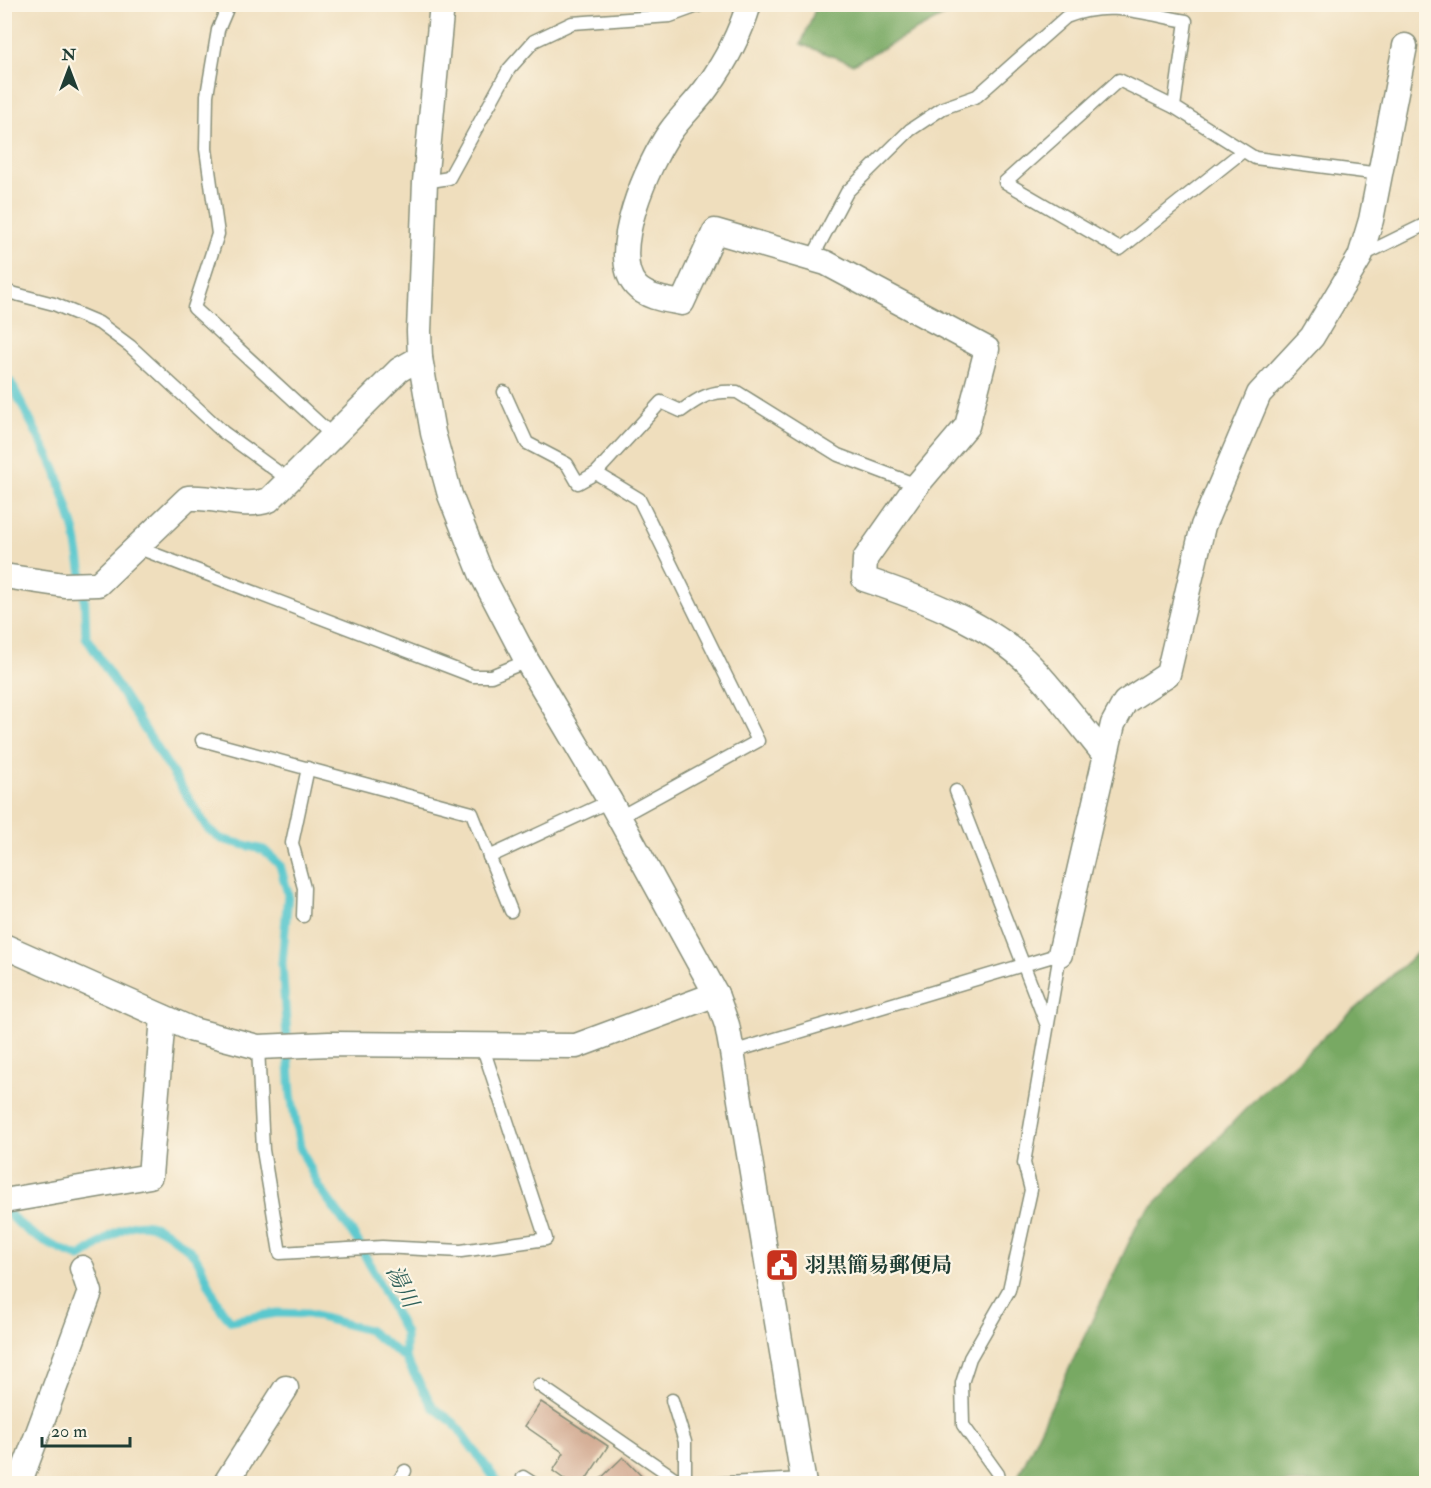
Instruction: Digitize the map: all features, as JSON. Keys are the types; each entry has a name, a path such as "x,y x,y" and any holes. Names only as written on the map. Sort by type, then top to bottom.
{"street":[{"path":"442,4 425,182 420,358 433,433 450,495 481,573 527,661 614,809 716,994 732,1052 804,1481"},
{"path":"749,4 739,36 708,86 669,133 644,181 625,245 627,271 636,286 657,298 682,303 715,231 826,262 987,349 967,426 917,485 865,559 864,579 938,606 986,632 1030,664 1104,754"},
{"path":"1060,954 1104,754 1113,724 1125,702 1168,674 1203,526 1259,394 1312,337 1360,257 1371,220 1405,46"},
{"path":"4,576 64,585 98,584 188,498 208,497 252,506 269,500 399,370 420,358"},
{"path":"4,946 193,1030 267,1047 301,1045 576,1046 716,994"},
{"path":"13,1199 150,1176 163,1017"},
{"path":"19,1484 90,1292 82,1268"},
{"path":"225,1484 286,1388"}],"lane":[{"path":"229,4 218,30 207,95 206,149 218,234 194,308 333,436"},
{"path":"425,182 449,178 509,69 534,41 572,23 670,16 703,4"},
{"path":"812,258 847,192 910,129 944,108 977,96 1066,17 1084,10 1103,7 1186,21 1174,108"},
{"path":"1243,151 1120,249 1005,182 1119,80 1174,108 1255,158 1380,174"},
{"path":"1360,257 1426,224"},
{"path":"4,291 54,304 99,323 130,346 223,432 289,480"},
{"path":"504,392 527,443 567,465 578,483 596,473 662,402 681,411 702,396 718,390 737,392 838,455 917,485"},
{"path":"489,857 614,809 758,741 639,499 596,473"},
{"path":"136,547 473,676 491,676 527,661"},
{"path":"202,740 472,813 511,911"},
{"path":"303,916 304,888 292,843 308,768"},
{"path":"956,791 1022,966 1047,1024"},
{"path":"732,1052 912,996 1060,954 1024,1163 1031,1190 1017,1260 1008,1290 970,1358 962,1383 963,1425 998,1474 1000,1484"},
{"path":"267,1047 263,1150 280,1253 382,1247 461,1251 546,1239 482,1045"},
{"path":"539,1385 684,1484"},
{"path":"672,1401 685,1442 684,1484"},
{"path":"397,1484 405,1471"},
{"path":"707,1484 804,1481"}],"green space":[{"path":"817,4 964,5 853,64 801,44"},
{"path":"1426,945 1426,1483 1015,1483 1140,1219 1259,1095"}],"building":[{"path":"541,1402 608,1446 583,1484 571,1484 553,1471 564,1453 525,1426"},
{"path":"623,1457 649,1484 595,1484"}],"waterway":[{"name":"湯川","path":"4,376 11,383 56,471 75,532 84,586 86,637 208,829 221,839 264,850 280,865 288,894 282,964 291,1094 300,1147 319,1187 356,1238 405,1333 405,1358 433,1407 454,1423 499,1484"},
{"path":"4,1207 11,1216 38,1238 80,1257 125,1228 136,1225 160,1228 195,1256 219,1306 231,1321 277,1313 308,1314 368,1330 405,1358"}],"place":[{"name":"羽黒簡易郵便局","path":"782,1265"}]}
